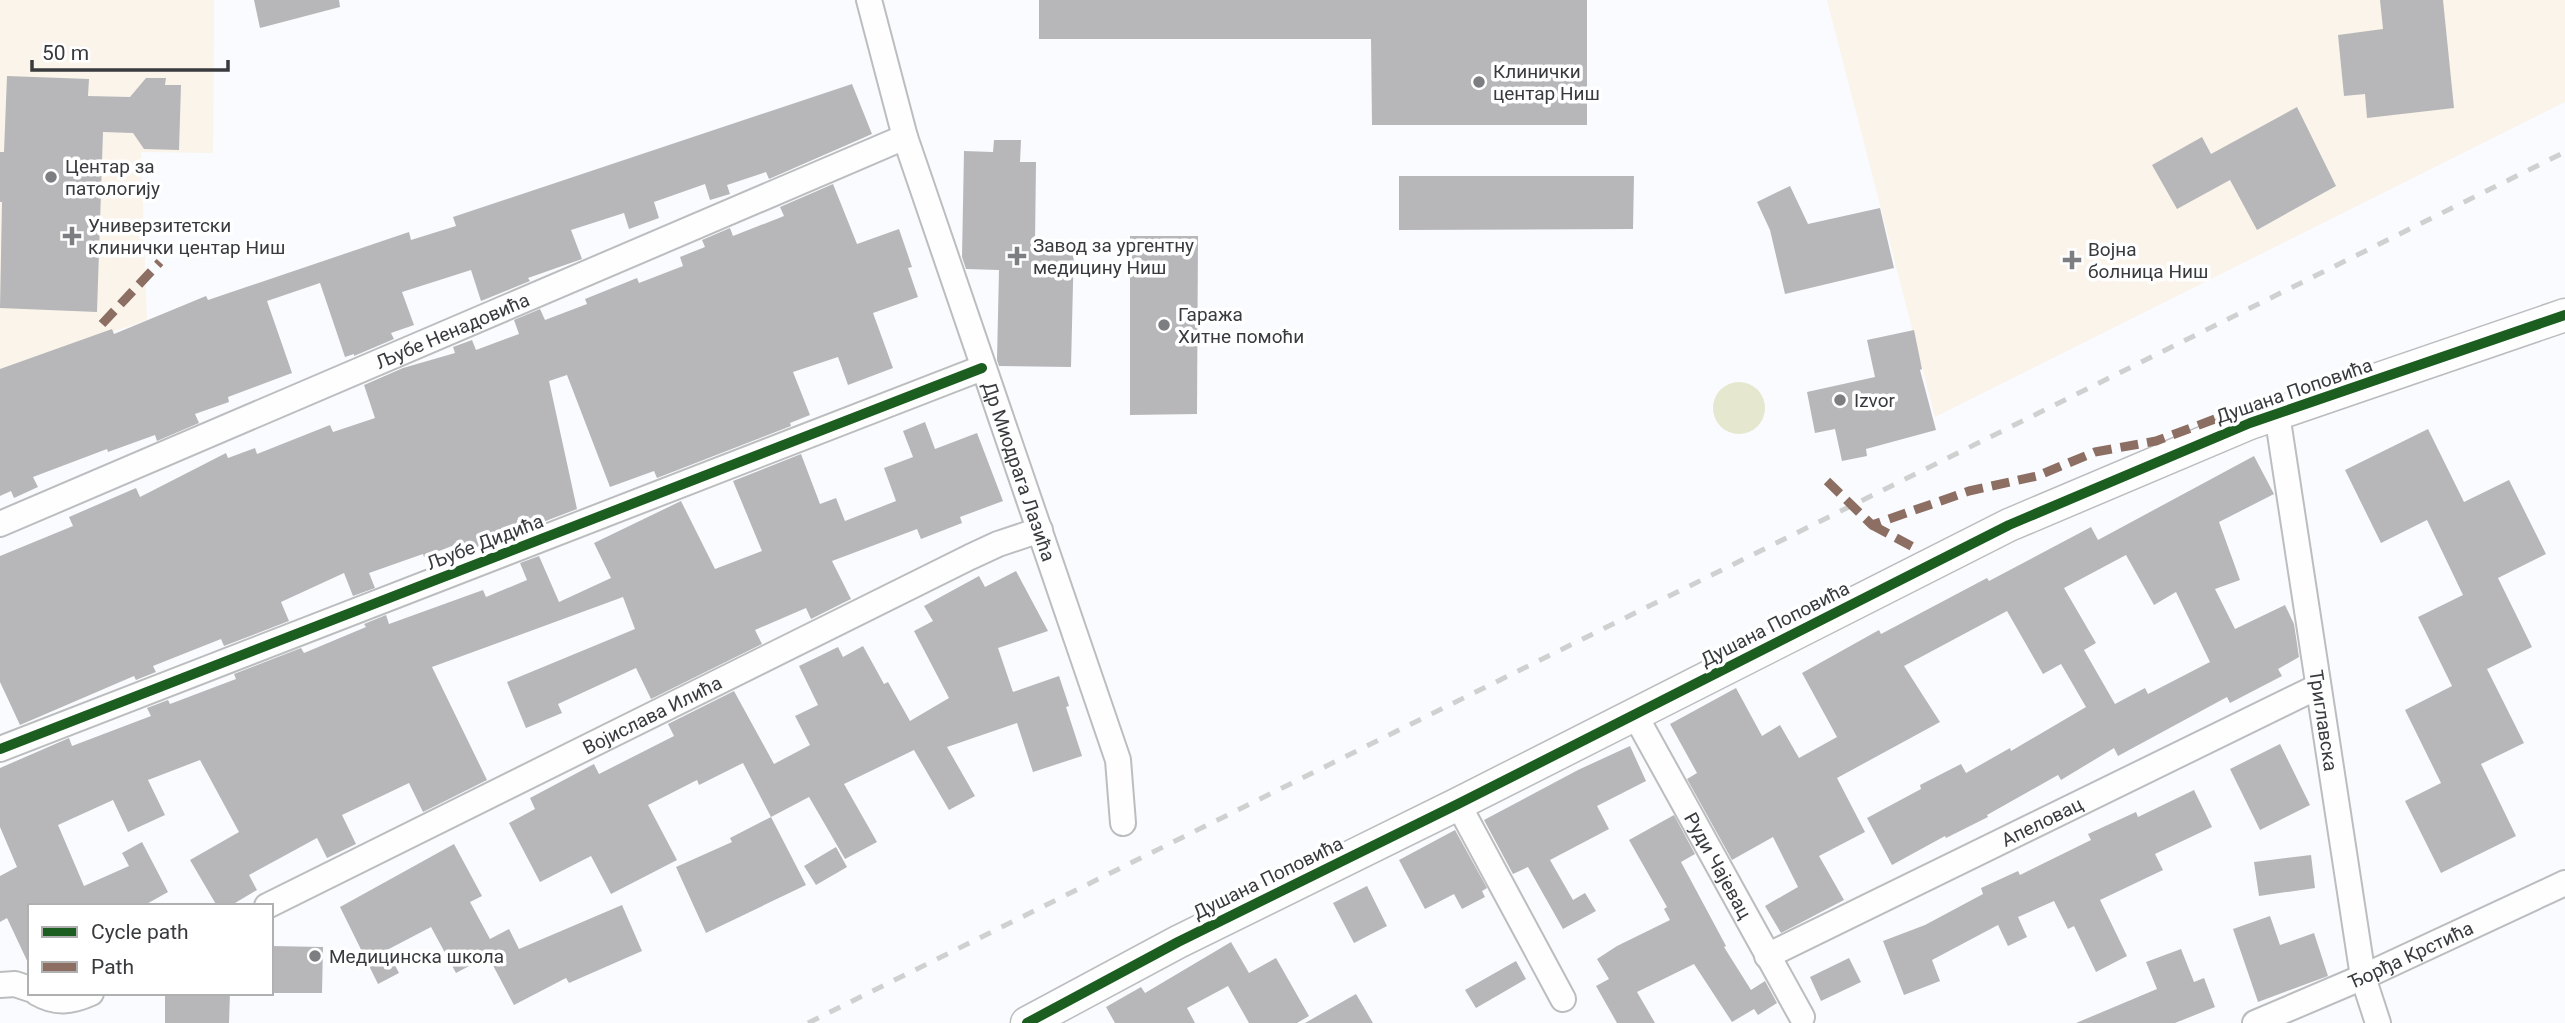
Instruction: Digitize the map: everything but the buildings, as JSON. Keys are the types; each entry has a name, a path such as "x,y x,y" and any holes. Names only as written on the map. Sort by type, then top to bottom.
{"street":[{"name":"Др Миодрага Лазића","path":"869,0 905,137 1118,760 1123,823"},
{"name":"Љубе Ненадовића","path":"0,524 905,137"},
{"name":"Душана Поповића","path":"1027,1023 1178,942 1458,804 2008,525 2206,441 2277,414 2565,315"},
{"name":"Љубе Дидића","path":"0,749 982,368"},
{"name":"Триглавска","path":"2277,414 2362,977 2378,1023"},
{"name":"Војислава Илића","path":"271,904 958,563 998,544 1040,530"},
{"name":"Апеловац","path":"1767,956 2317,687"},
{"name":"Руди Чајевац","path":"1635,715 1802,1017"},
{"path":"1458,804 1563,999"},
{"name":"Ђорђа Крстића","path":"2255,1023 2362,977 2565,883"},
{"path":"0,985 15,984 28,988"},
{"path":"40,995 51,1001 66,1002 85,995"}],"shaded area":[{"name":"Универзитетски клинички центар Ниш","path":"0,0 214,0 213,153 141,152 147,320 0,370"},
{"name":"Војна болница Ниш","path":"1827,0 2565,0 2565,102 1935,417"}],"green space":[{"path":"1739,382 1749,384 1757,390 1763,398 1763,418 1757,426 1749,432 1739,434 1729,432 1721,426 1715,418 1713,408 1715,398 1721,390 1729,384"}],"railway":[{"path":"808,1023 2565,152"}],"marked path":[{"path":"102,324 160,262"},
{"path":"1827,481 1872,525 1969,491 2037,476 2095,452 2156,441 2242,409 2245,413"},
{"path":"1872,525 1917,549"}],"cycle path":[{"path":"1027,1023 1178,942 1458,804 2009,525 2250,423 2565,315"},
{"path":"0,749 982,368"}],"place":[{"name":"Клинички центар Ниш","path":"1479,82"},
{"name":"Центар за патологију","path":"51,177"},
{"name":"Универзитетски клинички центар Ниш","path":"72,236"},
{"name":"Завод за ургентну медицину Ниш","path":"1017,256"},
{"name":"Војна болница Ниш","path":"2072,260"},
{"name":"Гаража Хитне помоћи","path":"1164,325"},
{"name":"Izvor","path":"1840,400"},
{"name":"Медицинска школа","path":"315,956"}]}
